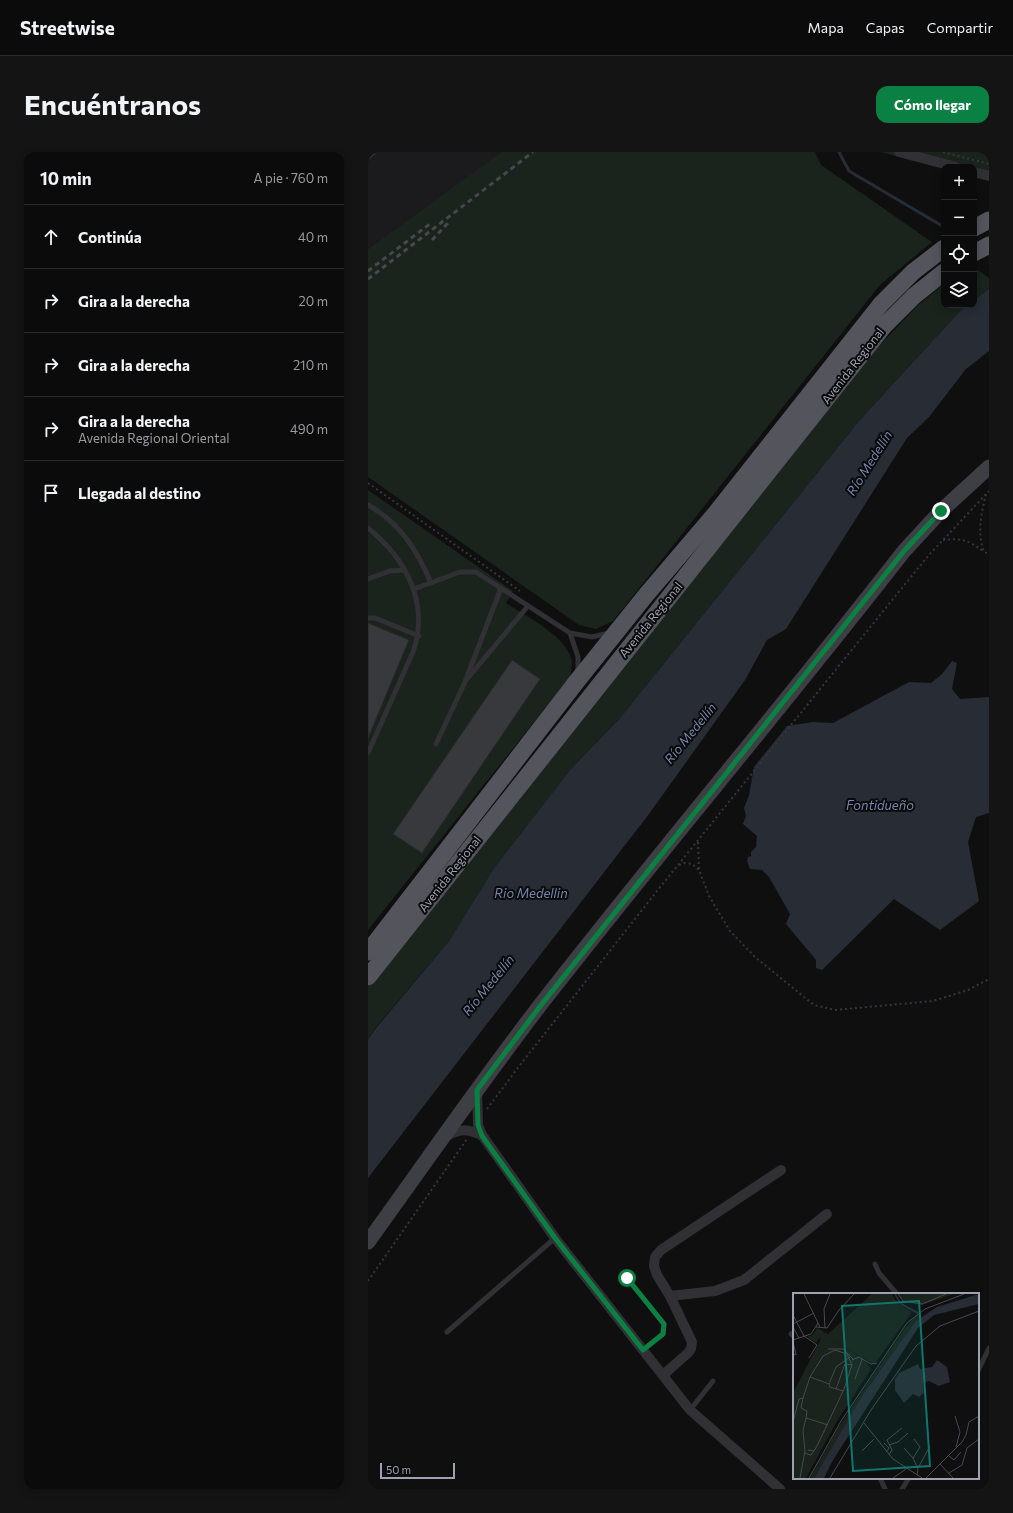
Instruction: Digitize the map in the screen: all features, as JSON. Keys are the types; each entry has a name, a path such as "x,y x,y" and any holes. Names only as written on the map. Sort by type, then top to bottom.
{"highway":[{"path":"977,251 989,245"},
{"name":"Avenida Regional","path":"368,952 577,681 715,514 881,304 913,272 941,250"},
{"name":"Avenida Regional","path":"368,977 884,326 914,296 941,274"}],"main road":[{"path":"368,1242 477,1090 541,1005 904,551 941,511 989,467"}],"street":[{"path":"899,152 945,164"},
{"path":"977,173 989,176"},
{"path":"477,1090 478,1121 482,1136 555,1238 690,1410 780,1489"},
{"path":"442,1138 456,1130 472,1132 482,1136"},
{"path":"663,1375 688,1353 691,1349 692,1342 670,1296 657,1275 654,1266 655,1257 658,1253 781,1170"},
{"path":"670,1296 715,1291 744,1280 827,1214"}],"lane":[{"path":"368,157 374,152"},
{"path":"368,505 394,523 408,539 420,556 431,583"},
{"path":"368,528 386,544 404,570 414,590 419,618 419,636 368,753"},
{"path":"368,579 390,571 404,570"},
{"path":"414,590 460,572 476,572 570,633 600,637 618,630"},
{"path":"436,744 464,682 501,588"},
{"path":"464,682 528,606"},
{"path":"368,618 375,618 419,636"},
{"path":"570,633 578,657 577,681"},
{"path":"447,1332 555,1238"},
{"path":"875,1264 878,1273 896,1293"},
{"path":"627,1278 664,1324 663,1334 643,1350"},
{"path":"979,1369 989,1348"},
{"path":"690,1410 714,1381"},
{"path":"880,1479 885,1489"},
{"path":"902,1489 908,1479"}],"path":[{"path":"943,152 989,164"},
{"path":"368,483 521,591 516,598"},
{"path":"478,1121 520,1065 742,786 942,540 989,491"},
{"path":"984,552 979,539 981,516 986,494"},
{"path":"942,540 957,539 971,542 989,554"},
{"path":"698,841 697,857 709,896 730,930 755,957 814,1005 835,1010 933,1001 968,990 989,980"},
{"path":"678,866 685,863 692,864 700,870"},
{"path":"368,1281 472,1132"}],"shaded area":[{"path":"368,152 504,152 368,249"},
{"path":"502,152 815,152 821,165 932,242 880,285 613,621 596,629 579,625 368,477 368,249"},
{"path":"881,152 989,152 989,180 977,177 977,164 941,164 941,168"},
{"path":"977,269 989,278 989,289 977,298"},
{"path":"941,286 941,308 964,308 859,421 620,718 570,770 494,868 449,941 376,1027 368,1040 368,987 864,362 917,306"},
{"path":"368,490 513,591 506,603 555,636 569,653 572,662 570,677 368,930"}],"water":[{"name":"Rio Medellin","path":"989,289 989,351 966,369 929,417 907,438 786,629 767,640 745,680 649,814 368,1178 368,1040 376,1028 449,941 494,868 570,770 620,718 859,421 960,311 964,308 977,308 977,298"},
{"name":"Fontidueño","path":"952,661 957,663 952,689 960,699 989,697 989,813 976,817 968,842 979,901 940,930 894,899 822,970 816,968 816,960 786,924 790,914 769,877 762,870 750,869 747,861 748,857 751,856 751,852 756,847 757,836 743,824 746,816 744,808 749,795 754,767 787,726 813,722 833,723 909,682 931,683 942,674"}],"building":[{"path":"368,623 409,640 368,738"},
{"path":"512,660 540,679 422,853 393,834"}],"waterway":[{"path":"839,152 849,171 941,225"}],"railway":[{"path":"368,279 533,152"},
{"path":"368,271 431,223"},
{"path":"432,240 448,223"}],"route":[{"path":"627,1278 664,1324 663,1334 643,1350 555,1238 482,1136 478,1125 477,1090 541,1005 640,880 904,551 941,511"}],"water label":[{"name":"Río Medellín","path":"869,463"},
{"name":"Río Medellín","path":"690,733"},
{"name":"Río Medellín","path":"488,985"}]}
